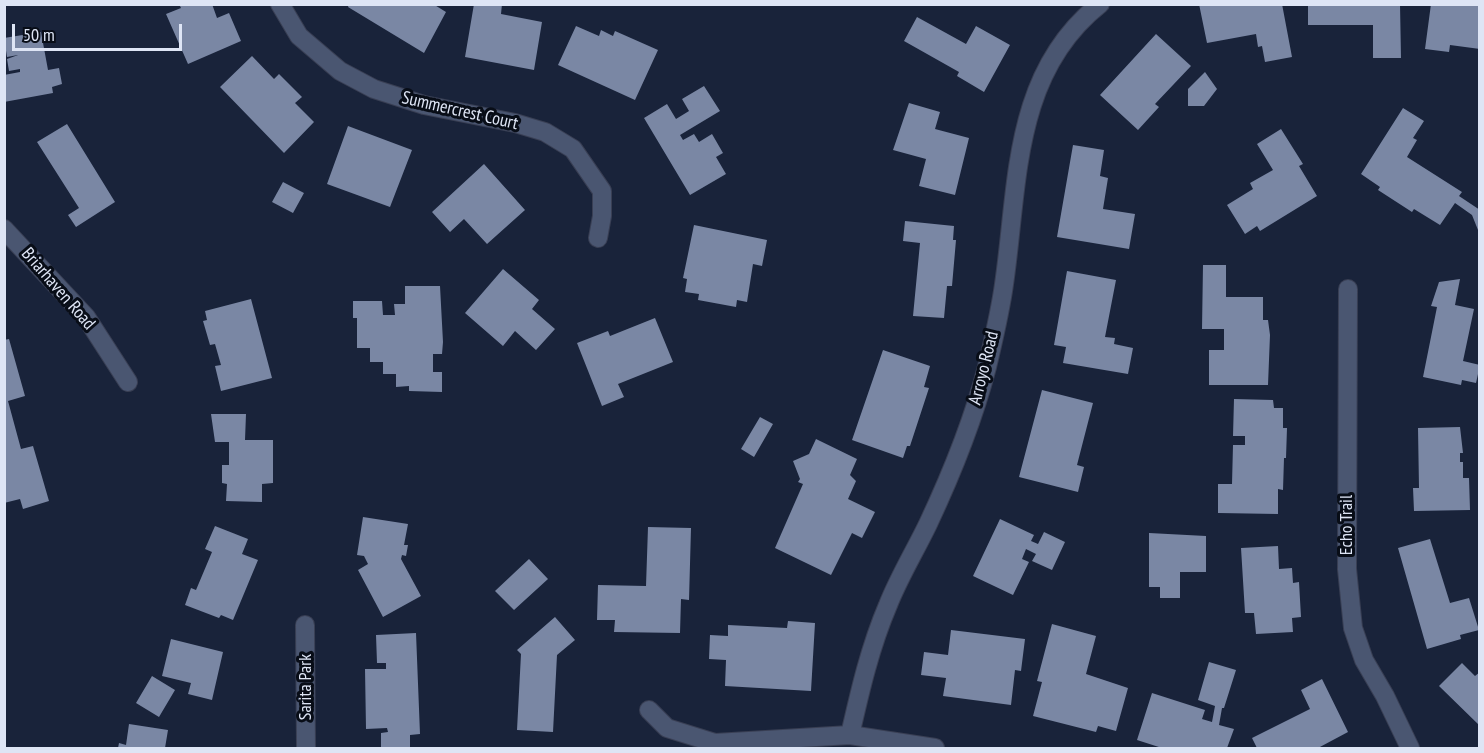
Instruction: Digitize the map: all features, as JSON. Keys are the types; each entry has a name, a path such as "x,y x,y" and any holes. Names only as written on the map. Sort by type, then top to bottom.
{"street":[{"name":"Summercrest Court","path":"280,4 299,36 340,71 374,89 435,107 515,123 545,132 573,149 602,191 602,216 598,238"},
{"name":"Arroyo Road","path":"850,735 867,662 888,604 929,523 964,441 987,366 1003,292 1021,139 1038,88 1056,52 1082,19 1100,4"},
{"name":"Briarhaven Road","path":"4,229 86,317 128,382"},
{"name":"Echo Trail","path":"1347,289 1347,569 1353,628 1364,660 1385,696 1410,748"},
{"name":"Sarita Park","path":"305,625 306,748"},
{"path":"649,710 667,728 716,743 850,735 935,748"}],"building":[{"path":"179,4 212,4 217,18 229,13 241,41 188,64 166,14 181,8"},
{"path":"349,4 433,4 446,12 424,53 348,7"},
{"path":"474,4 502,4 501,14 542,22 534,70 465,57"},
{"path":"1199,4 1282,4 1292,57 1265,62 1262,46 1258,47 1256,34 1207,43"},
{"path":"1308,4 1400,4 1401,58 1373,58 1373,25 1308,25"},
{"path":"1431,4 1480,4 1480,49 1450,45 1449,52 1425,49"},
{"path":"917,17 966,44 976,26 1010,45 984,92 957,76 959,72 904,41"},
{"path":"576,26 599,36 601,30 613,36 615,31 658,50 635,100 558,65"},
{"path":"41,32 48,70 59,68 62,84 52,87 53,93 4,102 4,75 20,72 20,69 9,71 7,59 18,55 7,57 4,38"},
{"path":"1156,34 1191,66 1155,104 1159,107 1138,130 1100,95"},
{"path":"252,56 274,79 279,74 302,97 295,103 314,122 284,153 220,87"},
{"path":"1205,72 1217,89 1204,106 1188,106 1188,89"},
{"path":"704,86 720,111 680,135 683,140 694,134 699,142 712,134 723,153 716,157 726,174 690,195 644,118 667,104 676,119 689,111 682,99"},
{"path":"909,103 940,112 935,129 969,138 955,195 919,186 926,159 893,150"},
{"path":"1403,108 1424,121 1413,138 1417,140 1407,157 1462,192 1459,196 1480,210 1480,235 1472,215 1455,203 1440,225 1414,209 1412,212 1378,190 1380,187 1361,174"},
{"path":"67,124 115,202 76,227 68,215 79,208 37,142"},
{"path":"348,126 412,150 390,207 327,184"},
{"path":"1281,129 1303,164 1299,166 1317,196 1260,231 1257,226 1245,234 1227,205 1253,189 1250,183 1273,170 1257,144"},
{"path":"1073,145 1104,150 1100,176 1108,178 1103,209 1135,214 1129,249 1057,237"},
{"path":"484,164 525,210 487,244 464,219 450,232 432,212"},
{"path":"283,182 304,193 293,213 272,202"},
{"path":"905,221 954,226 953,240 956,240 952,286 947,286 944,318 913,316 920,243 903,241"},
{"path":"694,225 767,240 762,266 753,264 747,302 737,300 736,307 698,300 699,294 685,292 687,279 683,278"},
{"path":"1203,265 1226,265 1226,297 1263,297 1263,320 1268,320 1270,335 1268,385 1209,385 1209,350 1224,350 1224,329 1202,329"},
{"path":"503,269 539,300 532,309 555,329 536,350 515,331 503,346 465,313"},
{"path":"1067,271 1116,280 1105,337 1115,338 1114,344 1133,348 1128,374 1063,363 1066,347 1054,345"},
{"path":"1460,279 1455,305 1474,309 1463,361 1480,365 1476,383 1462,380 1461,385 1423,377 1437,307 1431,306 1439,282"},
{"path":"405,286 440,286 443,342 442,354 433,354 433,372 442,372 442,392 409,391 409,386 396,387 396,374 383,374 383,362 370,362 370,348 357,348 357,318 353,318 353,301 382,301 383,315 395,315 394,304 405,304"},
{"path":"251,299 272,378 221,391 215,366 221,365 215,344 210,345 203,321 207,320 205,311"},
{"path":"655,318 673,362 618,384 624,397 602,406 577,343 608,331 610,336"},
{"path":"9,339 25,396 8,401 21,449 33,446 49,501 23,509 20,499 4,503 4,340"},
{"path":"883,350 930,366 924,387 929,388 910,446 907,446 903,458 852,440"},
{"path":"1042,390 1093,403 1077,465 1084,467 1078,492 1019,477"},
{"path":"1234,399 1273,400 1274,408 1283,408 1283,428 1287,428 1286,458 1284,458 1283,490 1278,489 1278,514 1218,513 1218,484 1232,484 1233,445 1245,445 1245,436 1233,436"},
{"path":"211,414 246,414 245,440 273,440 273,483 262,484 262,502 226,501 227,484 222,483 222,465 229,465 229,442 215,442"},
{"path":"760,417 773,424 754,457 741,449"},
{"path":"1460,427 1463,453 1460,453 1460,462 1463,462 1463,478 1469,478 1470,510 1414,511 1413,488 1419,488 1418,428"},
{"path":"816,439 857,459 850,475 856,481 848,499 875,512 862,538 852,533 831,575 775,548 803,484 798,482 800,479 793,461 809,454"},
{"path":"363,517 408,524 404,545 408,545 406,556 402,555 401,559 421,596 383,617 358,570 368,564 364,556 357,555"},
{"path":"1000,519 1034,535 1031,541 1038,544 1044,532 1065,542 1052,570 1032,561 1036,554 1026,549 1022,559 1029,562 1013,595 973,576"},
{"path":"215,526 248,539 242,554 258,560 233,620 221,615 219,618 185,605 191,588 196,590 212,552 205,549"},
{"path":"648,527 691,528 689,600 681,599 680,633 614,632 615,620 597,620 598,585 646,586"},
{"path":"1149,533 1206,536 1206,572 1180,572 1180,598 1160,598 1160,587 1149,587"},
{"path":"1430,539 1450,603 1469,598 1479,630 1460,635 1461,639 1427,649 1398,548"},
{"path":"1278,546 1279,569 1292,568 1293,583 1299,582 1301,617 1292,618 1293,632 1256,634 1254,613 1245,613 1241,548"},
{"path":"529,559 548,579 514,610 495,591"},
{"path":"555,617 575,640 557,655 553,732 517,730 521,654 517,650"},
{"path":"788,621 815,623 811,691 725,686 726,660 709,659 710,635 728,636 728,625 787,628"},
{"path":"1052,624 1096,636 1086,674 1128,688 1116,731 1098,726 1096,732 1033,716 1042,682 1037,681"},
{"path":"951,630 1025,639 1021,671 1015,670 1011,705 943,696 946,678 921,675 924,652 948,655"},
{"path":"416,633 420,734 410,735 410,748 381,748 381,733 388,732 387,728 366,729 365,669 386,669 386,663 377,663 376,635"},
{"path":"171,639 223,652 212,700 188,694 191,683 162,676"},
{"path":"1209,662 1236,670 1224,708 1222,708 1219,725 1234,729 1227,748 1162,748 1137,740 1152,693 1205,710 1202,719 1212,722 1215,706 1198,700"},
{"path":"1462,663 1475,676 1480,672 1480,726 1439,686"},
{"path":"152,676 175,690 159,717 136,703"},
{"path":"1322,679 1348,732 1318,748 1257,748 1252,738 1310,709 1301,690"},
{"path":"129,724 168,730 165,748 118,748 119,743 126,745"}]}
